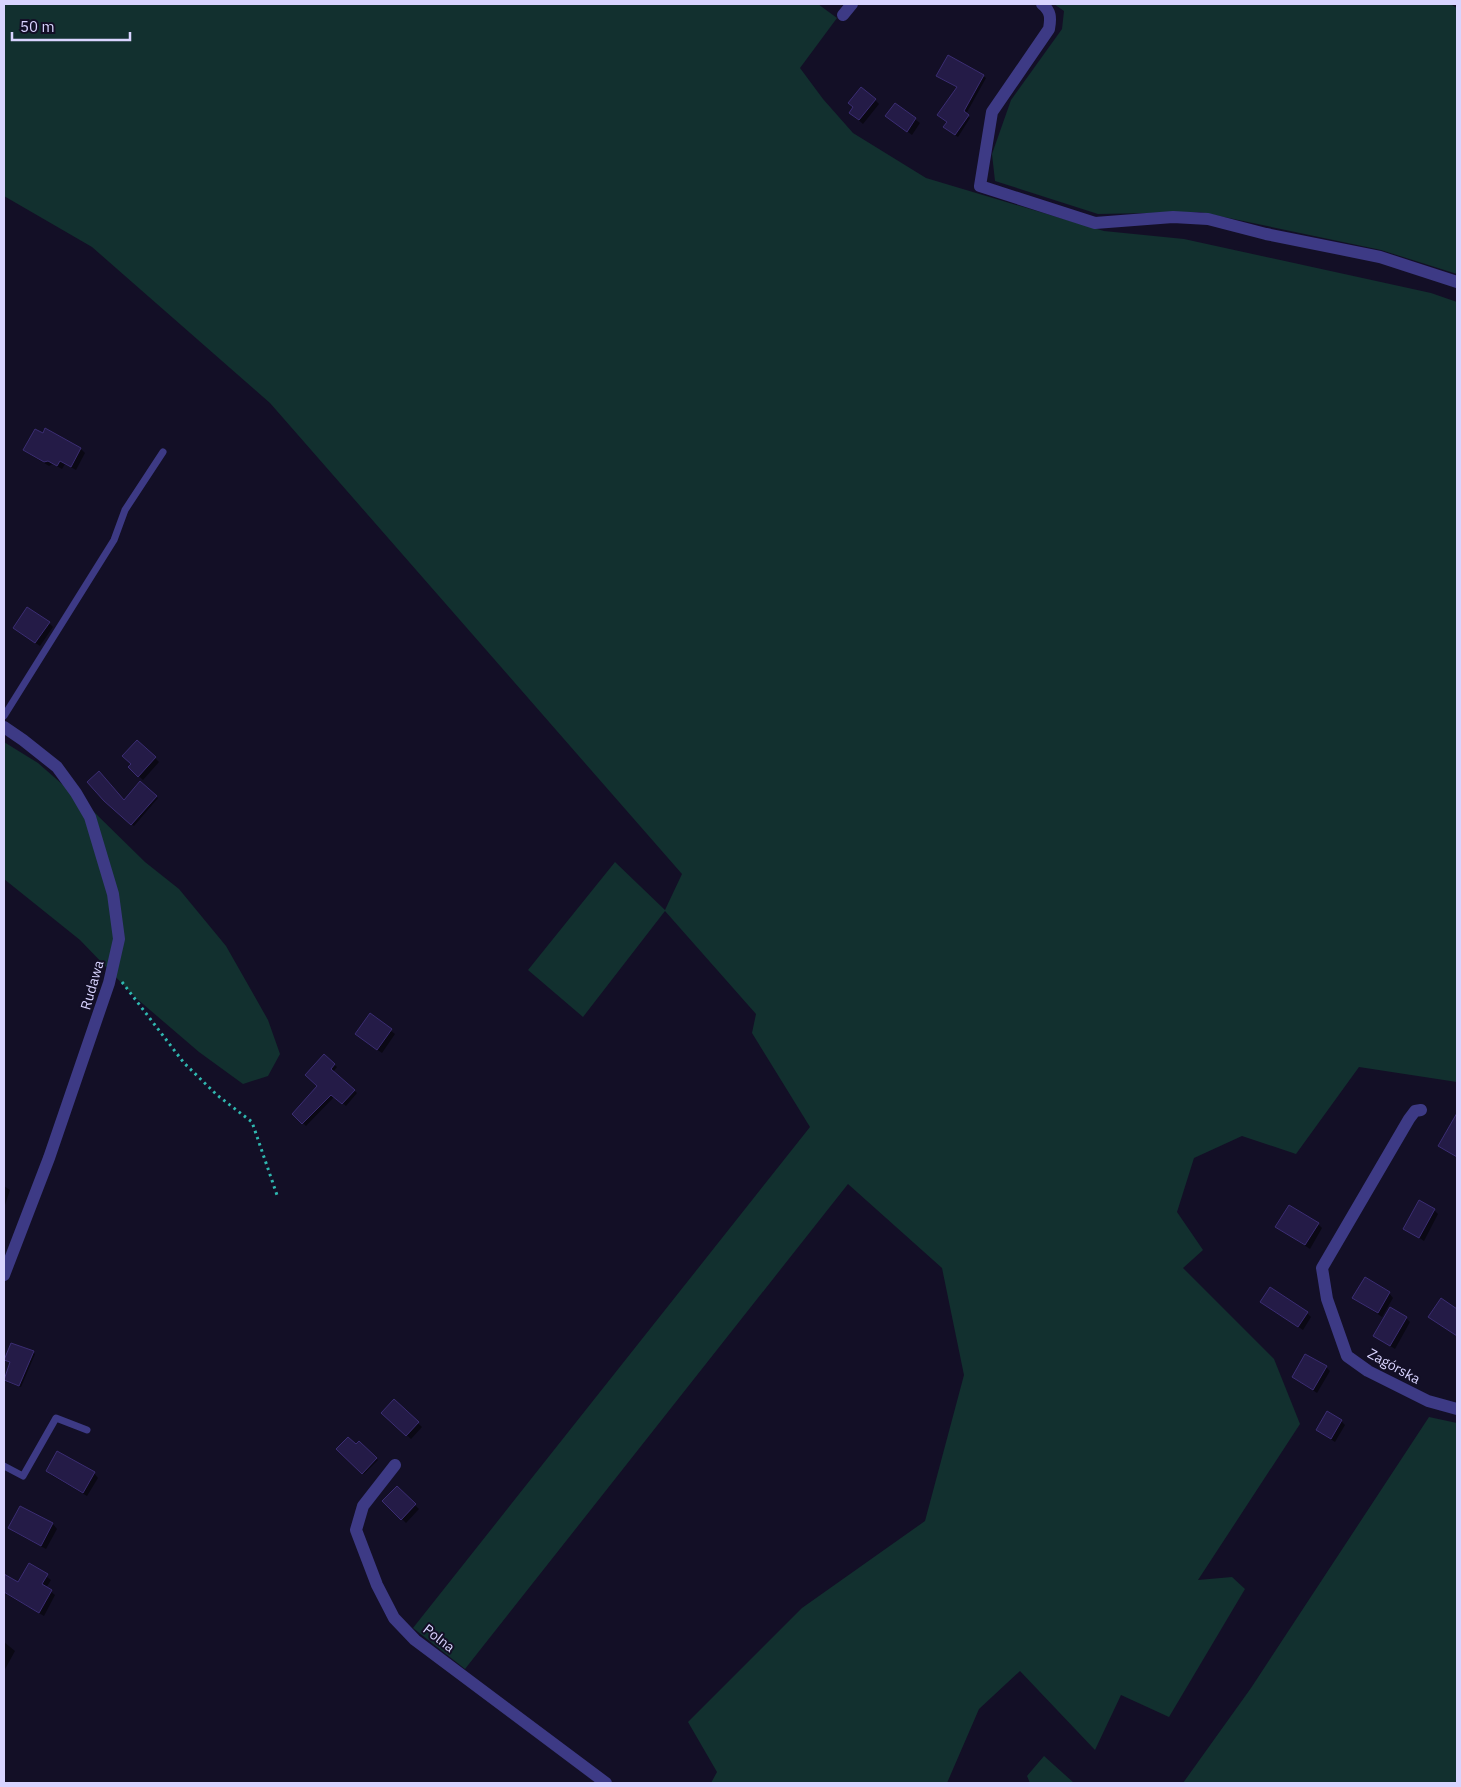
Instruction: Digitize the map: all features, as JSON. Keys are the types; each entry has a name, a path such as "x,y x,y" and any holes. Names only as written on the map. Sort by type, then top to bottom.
{"street":[{"path":"843,15 852,4"},
{"path":"1042,4 1049,10 1051,19 1049,29 992,112 980,186 1095,223 1173,217 1208,219 1266,234 1380,256 1457,282"},
{"name":"Rudawa","path":"4,727 57,767 76,793 90,817 113,894 119,939 109,983 50,1158 4,1275"},
{"name":"Zagórska","path":"1421,1110 1416,1111 1409,1119 1322,1268 1327,1299 1347,1356 1368,1371 1428,1402 1457,1410"},
{"name":"Polna","path":"395,1465 363,1506 356,1530 377,1585 394,1618 415,1640 606,1783"}],"lane":[{"path":"4,716 114,540 125,510 163,452"},
{"path":"4,1466 23,1476 56,1418 87,1430"}],"path":[{"path":"112,970 184,1063 217,1095 252,1122 278,1198"}],"green space":[{"path":"4,4 818,4 837,18 800,68 823,99 853,133 926,178 1104,231 1184,239 1431,293 1457,302 1457,1082 1359,1067 1296,1154 1242,1136 1194,1158 1177,1212 1203,1250 1183,1268 1274,1359 1300,1424 1198,1580 1232,1577 1245,1589 1169,1717 1121,1695 1095,1750 1020,1671 979,1709 947,1783 711,1783 717,1772 688,1722 802,1608 925,1521 964,1375 942,1268 848,1184 465,1669 413,1628 810,1127 752,1033 756,1014 665,911 583,1017 528,970 615,862 665,910 682,874 270,403 92,247 4,196"},
{"path":"1054,4 1450,4 1457,8 1457,274 1381,250 1200,212 1098,214 995,181 992,154 1011,100 1062,29 1064,11"},
{"path":"4,742 38,763 94,812 145,862 179,889 226,946 268,1020 280,1054 268,1076 243,1084 199,1052 136,998 80,940 4,879"},
{"path":"1429,1417 1457,1423 1457,1783 1183,1783 1251,1688"},
{"path":"1044,1756 1074,1783 1030,1783 1027,1776"}],"building":[{"path":"948,55 984,75 964,111 969,115 955,135 943,127 947,122 937,115 957,87 936,76"},
{"path":"861,87 876,99 859,120 849,113 853,107 848,103"},
{"path":"895,103 916,118 907,132 885,116"},
{"path":"45,428 81,448 71,467 60,461 57,466 48,461 44,462 23,450 35,429 43,433"},
{"path":"27,607 50,622 35,643 13,628"},
{"path":"137,740 156,757 138,777 128,767 131,764 122,756"},
{"path":"99,771 124,800 140,781 157,796 131,825 104,801 87,782"},
{"path":"370,1013 392,1029 377,1050 355,1034"},
{"path":"324,1054 335,1064 331,1069 355,1090 342,1104 331,1095 302,1124 292,1114 317,1086 305,1075"},
{"path":"1457,1113 1457,1157 1438,1146"},
{"path":"1419,1200 1435,1209 1419,1238 1403,1229"},
{"path":"1289,1205 1319,1223 1305,1245 1275,1227"},
{"path":"1365,1277 1390,1292 1378,1313 1352,1298"},
{"path":"1270,1287 1308,1312 1298,1327 1260,1302"},
{"path":"1441,1298 1457,1309 1457,1336 1428,1317"},
{"path":"1390,1307 1407,1317 1390,1346 1373,1336"},
{"path":"11,1343 34,1351 19,1386 4,1380 10,1362 4,1360"},
{"path":"1305,1354 1327,1366 1313,1390 1292,1377"},
{"path":"394,1399 419,1422 406,1436 381,1413"},
{"path":"1327,1411 1342,1420 1331,1439 1316,1430"},
{"path":"348,1437 356,1444 359,1441 377,1458 362,1474 336,1449"},
{"path":"57,1451 95,1472 83,1493 46,1471"},
{"path":"397,1486 416,1504 401,1520 382,1501"},
{"path":"20,1506 53,1523 41,1546 8,1528"},
{"path":"29,1563 48,1574 42,1584 52,1590 39,1613 4,1592 4,1574 18,1582"}]}
